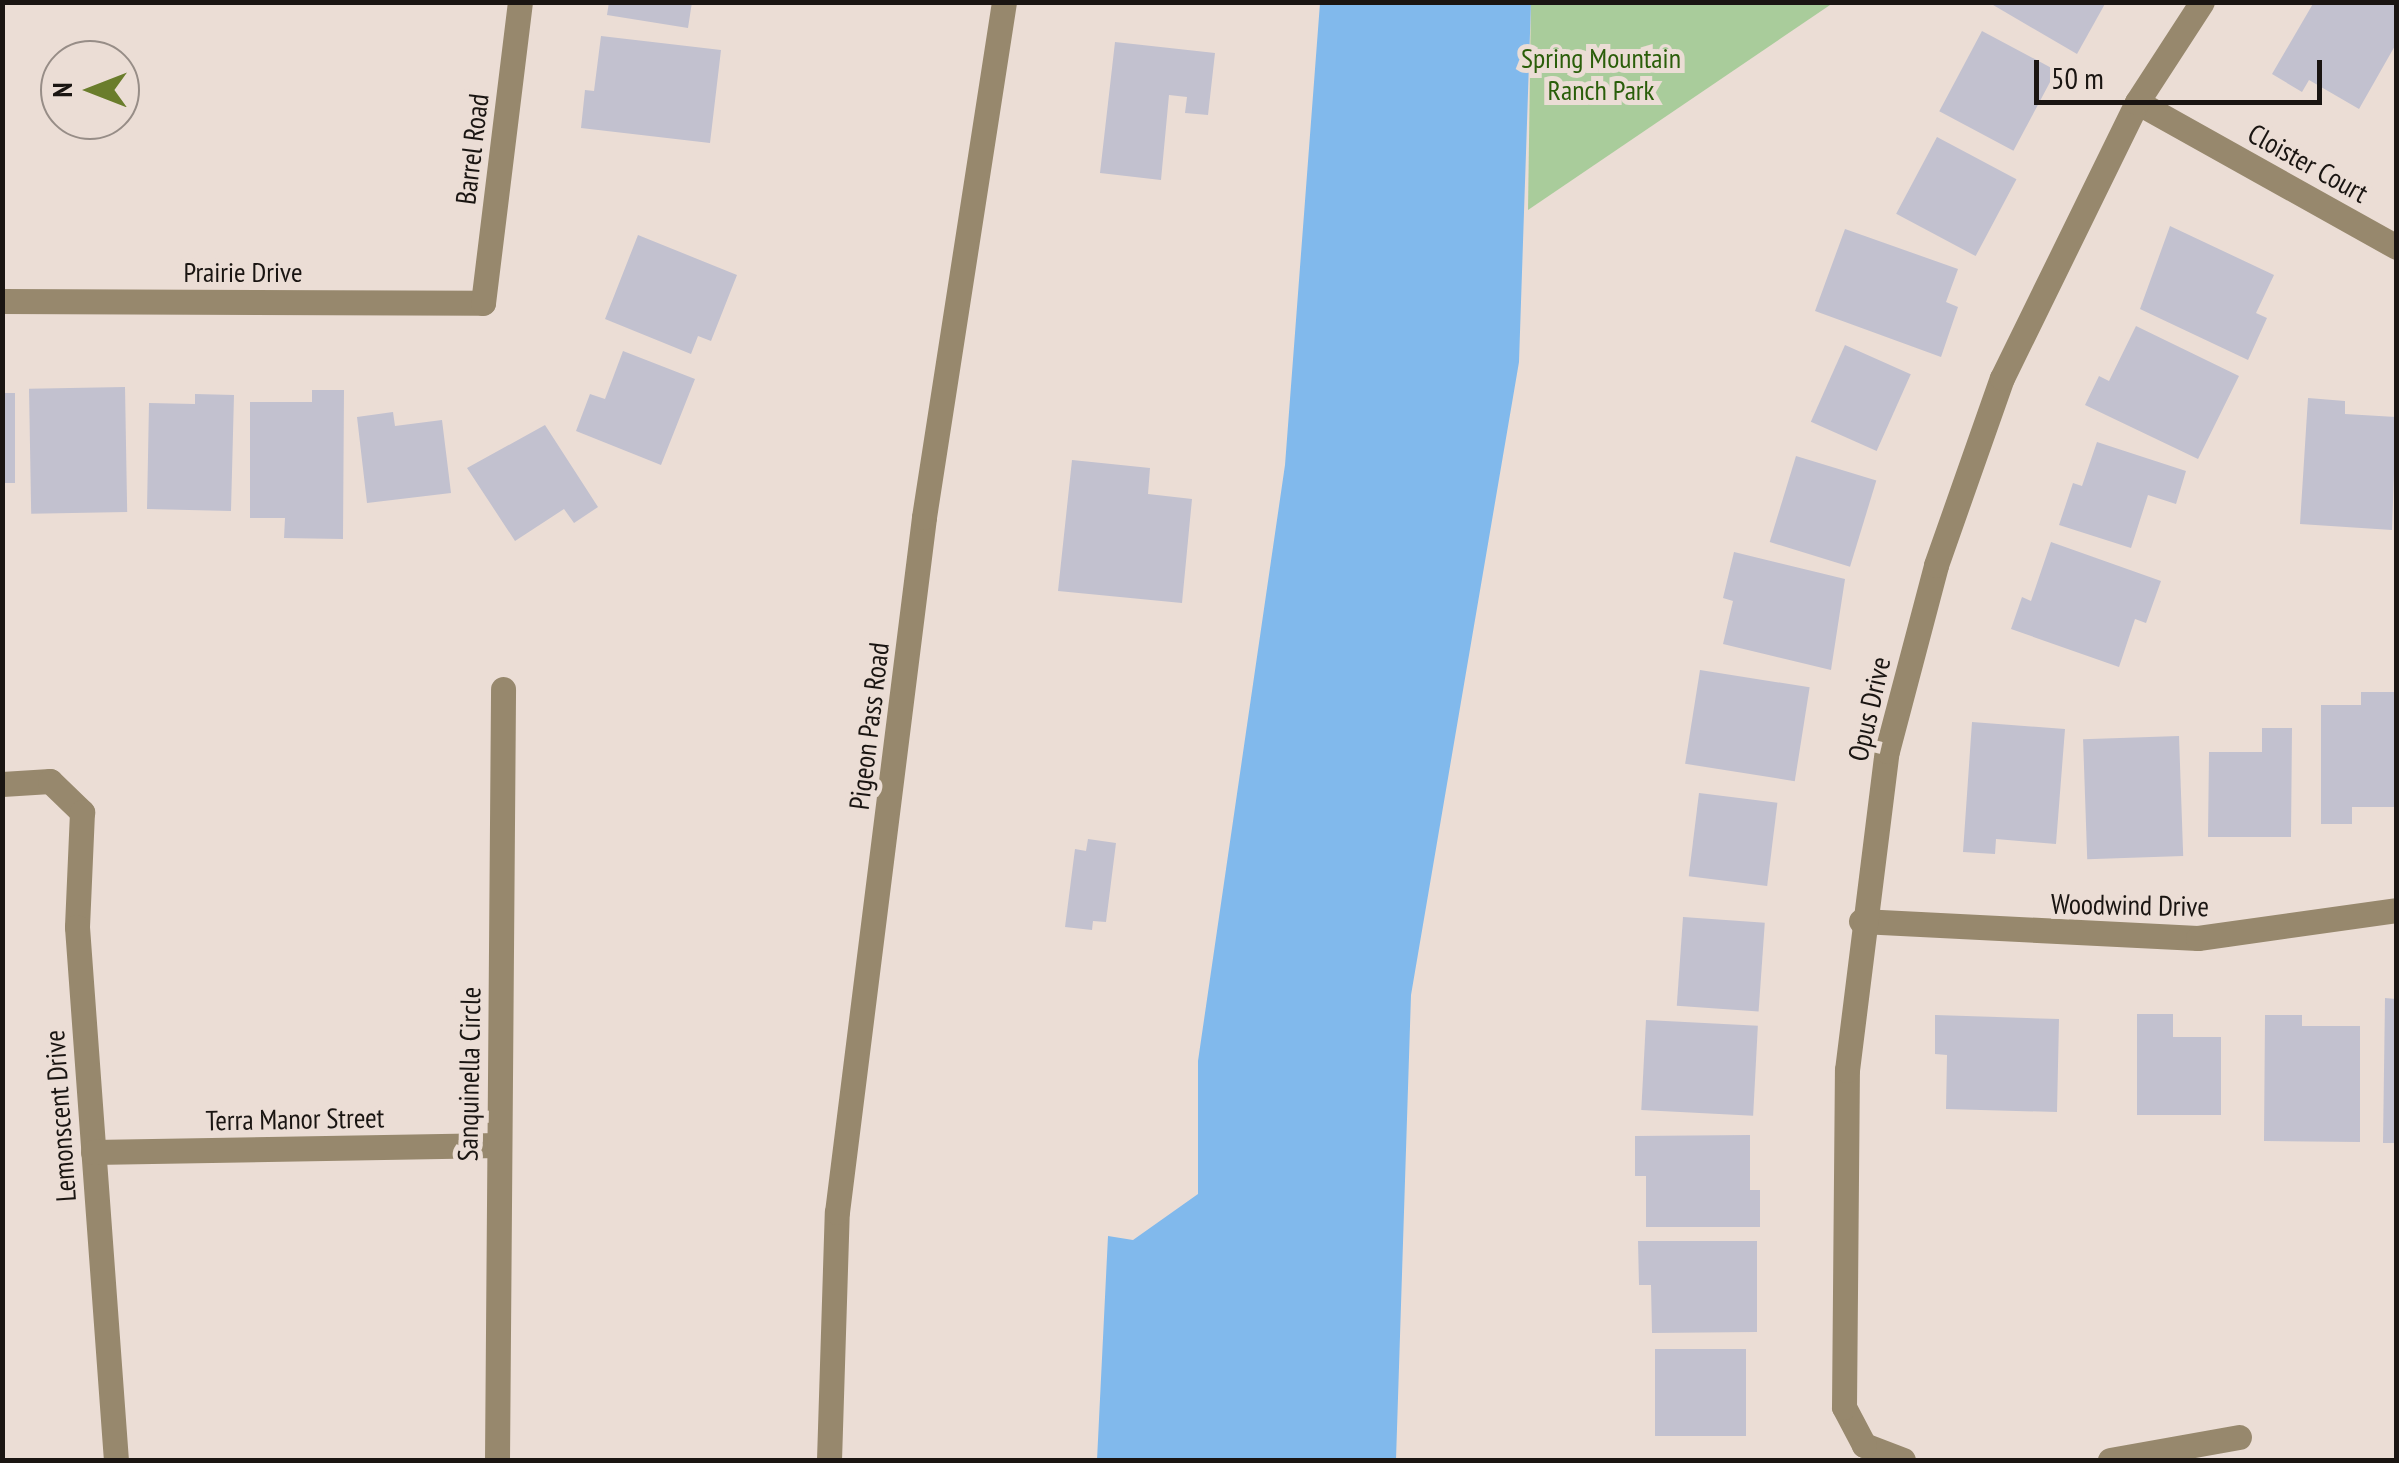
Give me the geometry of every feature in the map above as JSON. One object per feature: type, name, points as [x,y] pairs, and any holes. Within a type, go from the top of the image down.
[{"type":"street","name":"Barrel Road","points":[[483,304],[520,2]]},
{"type":"street","name":"Pigeon Pass Road","points":[[828,1460],[830,1273],[839,1193],[924,517],[1004,2]]},
{"type":"street","name":"Opus Drive","points":[[1903,1460],[1864,1445],[1844,1407],[1847,1070],[1861,921],[1887,750],[1936,564],[2002,378],[2137,102],[2202,2]]},
{"type":"street","name":"Cloister Court","points":[[2137,102],[2396,247]]},
{"type":"street","name":"Prairie Drive","points":[[2,301],[483,304]]},
{"type":"street","name":"Sanquinella Circle","points":[[496,1460],[503,689]]},
{"type":"street","name":"Lemonscent Drive","points":[[2,784],[50,782],[82,812],[77,927],[116,1460]]},
{"type":"street","name":"Woodwind Drive","points":[[1861,921],[2198,938],[2396,910]]},
{"type":"street","name":"Terra Manor Street","points":[[92,1152],[498,1145]]},
{"type":"street","points":[[2110,1460],[2239,1438]]},
{"type":"green space","name":"Spring Mountain Ranch Park","points":[[1531,3],[1833,3],[1528,210]]},
{"type":"water","points":[[1320,3],[1531,3],[1519,362],[1411,995],[1396,1460],[1097,1460],[1108,1236],[1133,1240],[1198,1194],[1198,1061],[1285,465]]},
{"type":"building","points":[[609,2],[692,2],[688,28],[607,15]]},
{"type":"building","points":[[1988,2],[2106,2],[2077,54]]},
{"type":"building","points":[[2314,2],[2396,2],[2396,44],[2359,109],[2309,80],[2302,92],[2272,74]]},
{"type":"building","points":[[1982,31],[2056,70],[2013,151],[1939,111]]},
{"type":"building","points":[[601,36],[721,50],[710,143],[581,128],[585,90],[594,91]]},
{"type":"building","points":[[1115,42],[1215,53],[1208,115],[1185,113],[1187,97],[1169,95],[1161,180],[1100,173]]},
{"type":"building","points":[[1937,137],[2016,179],[1976,256],[1896,214]]},
{"type":"building","points":[[2170,226],[2274,275],[2256,313],[2267,318],[2248,360],[2140,309]]},
{"type":"building","points":[[1845,229],[1958,269],[1946,302],[1958,307],[1941,357],[1815,311]]},
{"type":"building","points":[[638,235],[737,275],[711,341],[698,336],[691,354],[605,319]]},
{"type":"building","points":[[2136,326],[2239,376],[2198,459],[2085,405],[2099,376],[2109,381]]},
{"type":"building","points":[[1845,345],[1911,374],[1877,451],[1811,422]]},
{"type":"building","points":[[623,351],[695,379],[661,465],[576,431],[590,394],[605,399]]},
{"type":"building","points":[[125,387],[127,512],[31,514],[29,389]]},
{"type":"building","points":[[312,390],[344,390],[343,539],[284,538],[285,518],[250,518],[250,402],[312,402]]},
{"type":"building","points":[[2,393],[15,393],[15,483],[2,483]]},
{"type":"building","points":[[195,394],[234,395],[231,511],[147,509],[149,403],[195,404]]},
{"type":"building","points":[[2308,398],[2345,401],[2345,414],[2396,417],[2392,530],[2300,524]]},
{"type":"building","points":[[393,412],[395,426],[442,420],[451,493],[367,503],[357,417]]},
{"type":"building","points":[[545,425],[598,507],[574,523],[564,509],[515,541],[467,468]]},
{"type":"building","points":[[2097,442],[2186,471],[2176,504],[2148,495],[2131,548],[2059,525],[2073,483],[2082,486]]},
{"type":"building","points":[[1796,456],[1876,481],[1850,567],[1770,542]]},
{"type":"building","points":[[1072,460],[1150,468],[1148,494],[1192,499],[1182,603],[1058,591]]},
{"type":"building","points":[[2051,542],[2161,581],[2146,623],[2135,619],[2119,667],[2011,629],[2022,597],[2031,601]]},
{"type":"building","points":[[1734,552],[1845,579],[1831,670],[1723,644],[1733,601],[1723,598]]},
{"type":"building","points":[[1700,670],[1810,687],[1795,781],[1685,764]]},
{"type":"building","points":[[2361,692],[2396,692],[2396,807],[2352,807],[2352,824],[2321,824],[2321,705],[2361,705]]},
{"type":"building","points":[[1972,722],[2065,729],[2056,844],[1996,839],[1995,854],[1963,852]]},
{"type":"building","points":[[2262,728],[2292,728],[2291,837],[2208,837],[2209,752],[2262,752]]},
{"type":"building","points":[[2179,736],[2183,856],[2087,859],[2083,739]]},
{"type":"building","points":[[1699,793],[1777,803],[1767,886],[1689,876]]},
{"type":"building","points":[[1088,839],[1116,843],[1106,922],[1093,921],[1092,930],[1065,927],[1075,849],[1086,851]]},
{"type":"building","points":[[1683,917],[1765,923],[1759,1012],[1677,1006]]},
{"type":"building","points":[[2385,998],[2396,999],[2396,1143],[2383,1143]]},
{"type":"building","points":[[2137,1014],[2173,1014],[2173,1037],[2221,1037],[2221,1115],[2137,1115]]},
{"type":"building","points":[[1935,1015],[2059,1019],[2057,1112],[1946,1109],[1947,1055],[1935,1054]]},
{"type":"building","points":[[2265,1015],[2302,1015],[2302,1026],[2360,1026],[2360,1142],[2264,1141]]},
{"type":"building","points":[[1646,1020],[1758,1026],[1753,1116],[1641,1110]]},
{"type":"building","points":[[1750,1135],[1750,1190],[1760,1190],[1760,1227],[1646,1227],[1646,1176],[1635,1176],[1635,1136]]},
{"type":"building","points":[[1638,1241],[1757,1241],[1757,1332],[1652,1333],[1651,1285],[1639,1285]]},
{"type":"building","points":[[1655,1349],[1746,1349],[1746,1436],[1655,1436]]}]
